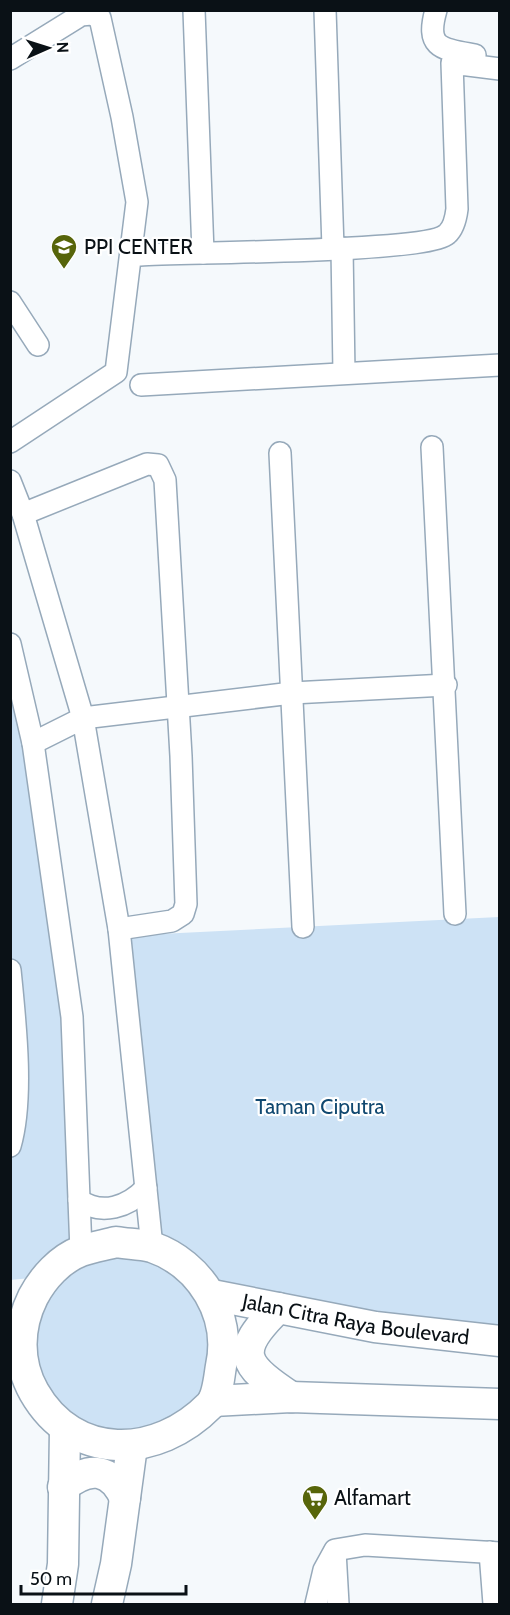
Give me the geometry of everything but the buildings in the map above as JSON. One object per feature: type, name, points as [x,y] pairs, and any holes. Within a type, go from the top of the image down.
[{"type":"main road","points":[[116,1242],[152,1247],[188,1266],[212,1295],[222,1324],[224,1355],[213,1401],[194,1422],[167,1436],[132,1446],[97,1443],[65,1429],[45,1411],[18,1374],[26,1311],[24,1290],[81,1251],[116,1242]]},
{"type":"main road","name":"Jalan Citra Raya Boulevard","points":[[212,1295],[375,1327],[500,1341]]},
{"type":"main road","points":[[278,1308],[250,1339],[249,1355],[256,1372],[291,1397]]},
{"type":"main road","points":[[213,1401],[291,1397],[500,1404]]},
{"type":"main road","points":[[57,1605],[63,1564],[65,1429]]},
{"type":"main road","points":[[107,1605],[132,1446]]},
{"type":"main road","points":[[63,1487],[87,1473],[98,1473],[117,1482],[125,1498]]},
{"type":"street","points":[[194,10],[203,253]]},
{"type":"street","points":[[325,10],[344,373]]},
{"type":"street","points":[[436,10],[431,37],[438,45],[452,51],[500,59]]},
{"type":"street","points":[[10,59],[81,15],[91,14],[100,18],[122,117],[137,202],[116,372],[10,442]]},
{"type":"street","points":[[140,255],[338,248],[432,241],[447,234],[456,219],[457,209],[452,63],[500,69]]},
{"type":"street","points":[[10,302],[38,345]]},
{"type":"street","points":[[141,385],[500,365]]},
{"type":"street","points":[[432,447],[446,685],[455,914]]},
{"type":"street","points":[[280,453],[303,927]]},
{"type":"street","points":[[23,514],[147,464],[158,465],[165,480],[178,706],[186,904],[183,914],[172,921],[119,929]]},
{"type":"street","points":[[10,481],[23,514],[83,718],[119,929],[152,1247]]},
{"type":"street","points":[[10,644],[33,743],[72,1017],[81,1251]]},
{"type":"street","points":[[33,743],[83,718],[292,693],[446,685]]},
{"type":"street","points":[[10,970],[17,1042],[10,1146]]},
{"type":"street","points":[[79,1200],[92,1207],[115,1208],[131,1202],[146,1188]]},
{"type":"street","points":[[335,1550],[365,1545],[495,1553],[494,1605]]},
{"type":"street","points":[[316,1605],[324,1570],[335,1550]]},
{"type":"street","points":[[335,1550],[338,1605]]},
{"type":"green space","name":"Taman Ciputra","points":[[10,663],[72,1017],[79,1251],[152,1247],[119,936],[499,917],[499,1338],[212,1295],[222,1324],[194,1422],[97,1444],[25,1376],[42,1277],[10,1280]]},
{"type":"place","name":"PPI CENTER","points":[[64,270]]},
{"type":"place","name":"Alfamart","points":[[315,1521]]}]
